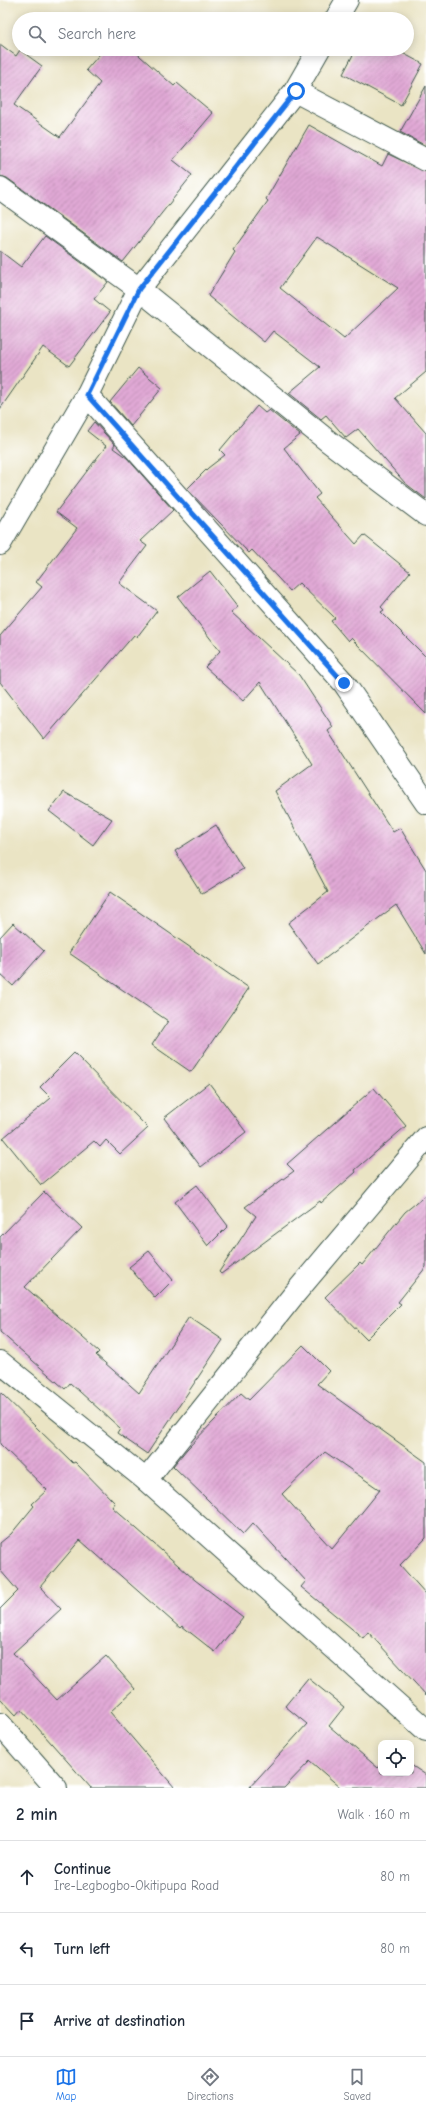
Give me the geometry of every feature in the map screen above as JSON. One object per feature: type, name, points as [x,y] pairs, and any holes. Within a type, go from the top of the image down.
[{"type":"street","points":[[340,12],[347,0]]},
{"type":"street","points":[[0,544],[87,395],[139,289],[296,91],[315,56]]},
{"type":"street","points":[[296,91],[426,160]]},
{"type":"street","points":[[0,188],[139,289],[328,441],[426,515]]},
{"type":"street","points":[[87,395],[344,683],[426,803]]},
{"type":"street","points":[[146,1480],[292,1297],[426,1138]]},
{"type":"street","points":[[0,1362],[146,1480],[426,1730]]},
{"type":"street","points":[[0,1724],[56,1788]]},
{"type":"building","points":[[0,44],[12,53],[12,56],[28,56],[42,66],[14,105],[60,137],[100,83],[86,70],[98,56],[140,56],[174,86],[177,83],[213,113],[173,160],[192,175],[123,262],[7,178],[0,176]]},
{"type":"building","points":[[352,56],[408,56],[423,64],[401,105],[343,74]]},
{"type":"building","points":[[426,86],[426,146],[400,132]]},
{"type":"building","points":[[309,125],[382,166],[388,154],[426,172],[426,372],[395,398],[426,433],[426,499],[405,483],[358,429],[346,438],[326,415],[321,419],[289,393],[320,367],[273,331],[264,342],[208,296],[235,252],[233,250],[268,201],[266,199]],"holes":[[[317,237],[398,288],[344,339],[280,288]]]},
{"type":"building","points":[[45,236],[108,282],[94,299],[110,312],[69,366],[43,347],[0,409],[0,251],[21,267]]},
{"type":"building","points":[[138,368],[162,388],[131,426],[110,402]]},
{"type":"building","points":[[257,406],[265,413],[269,410],[300,435],[284,448],[320,494],[315,498],[356,544],[364,535],[410,572],[381,607],[384,610],[381,612],[426,657],[426,714],[351,638],[348,641],[331,621],[335,618],[299,583],[290,591],[252,550],[249,553],[187,489],[208,468],[225,455],[220,450]]},
{"type":"building","points":[[94,422],[115,445],[113,448],[127,458],[173,510],[140,541],[147,546],[119,583],[157,611],[137,637],[134,635],[44,739],[0,682],[0,636],[42,587],[36,582],[77,528],[56,512],[106,446],[87,431]]},
{"type":"building","points":[[210,571],[238,607],[231,612],[299,675],[333,727],[328,731],[393,832],[400,828],[426,870],[426,954],[396,905],[318,964],[288,923],[328,892],[275,791],[312,764],[260,682],[243,701],[205,667],[220,651],[178,597]]},
{"type":"building","points":[[64,792],[112,819],[93,845],[49,811]]},
{"type":"building","points":[[216,825],[243,869],[202,894],[175,851]]},
{"type":"building","points":[[110,892],[249,988],[191,1072],[152,1045],[168,1021],[69,953]]},
{"type":"building","points":[[13,923],[44,951],[13,986],[0,974],[0,937]]},
{"type":"building","points":[[74,1053],[148,1128],[120,1154],[106,1140],[100,1147],[94,1141],[41,1185],[3,1138],[51,1098],[40,1087]]},
{"type":"building","points":[[209,1083],[246,1132],[201,1167],[164,1118]]},
{"type":"building","points":[[374,1088],[406,1126],[355,1170],[356,1172],[321,1203],[320,1201],[221,1274],[219,1272],[256,1216],[245,1207],[294,1171],[287,1164]]},
{"type":"building","points":[[197,1185],[228,1226],[208,1246],[175,1202]]},
{"type":"building","points":[[44,1192],[82,1228],[25,1287],[99,1352],[96,1355],[139,1393],[189,1317],[223,1340],[147,1454],[117,1433],[120,1428],[70,1383],[65,1389],[0,1332],[0,1237]]},
{"type":"building","points":[[426,1195],[426,1267],[398,1302],[401,1304],[366,1339],[325,1297],[360,1263],[362,1265],[405,1212]]},
{"type":"building","points":[[149,1251],[173,1280],[155,1298],[129,1267]]},
{"type":"building","points":[[303,1345],[329,1371],[317,1384],[426,1462],[426,1538],[400,1565],[426,1594],[426,1695],[368,1632],[363,1638],[301,1587],[306,1581],[253,1523],[243,1534],[173,1466],[187,1449],[241,1393],[249,1400]],"holes":[[[325,1452],[380,1490],[332,1549],[282,1494]]]},
{"type":"building","points":[[0,1392],[73,1463],[75,1462],[115,1503],[112,1507],[195,1580],[243,1617],[215,1652],[182,1626],[180,1628],[80,1540],[40,1587],[61,1609],[13,1653],[57,1700],[106,1656],[135,1689],[110,1712],[175,1788],[91,1788],[21,1709],[16,1715],[0,1698],[0,1609],[18,1591],[0,1570],[0,1543],[11,1534],[34,1506],[32,1504],[47,1490],[0,1444]]},
{"type":"building","points":[[308,1678],[344,1707],[329,1726],[378,1768],[378,1776],[414,1776],[414,1767],[426,1775],[426,1788],[341,1788],[310,1761],[284,1788],[249,1788],[307,1724],[285,1706]]},
{"type":"route","points":[[296,91],[139,289],[87,395],[344,683]]}]
